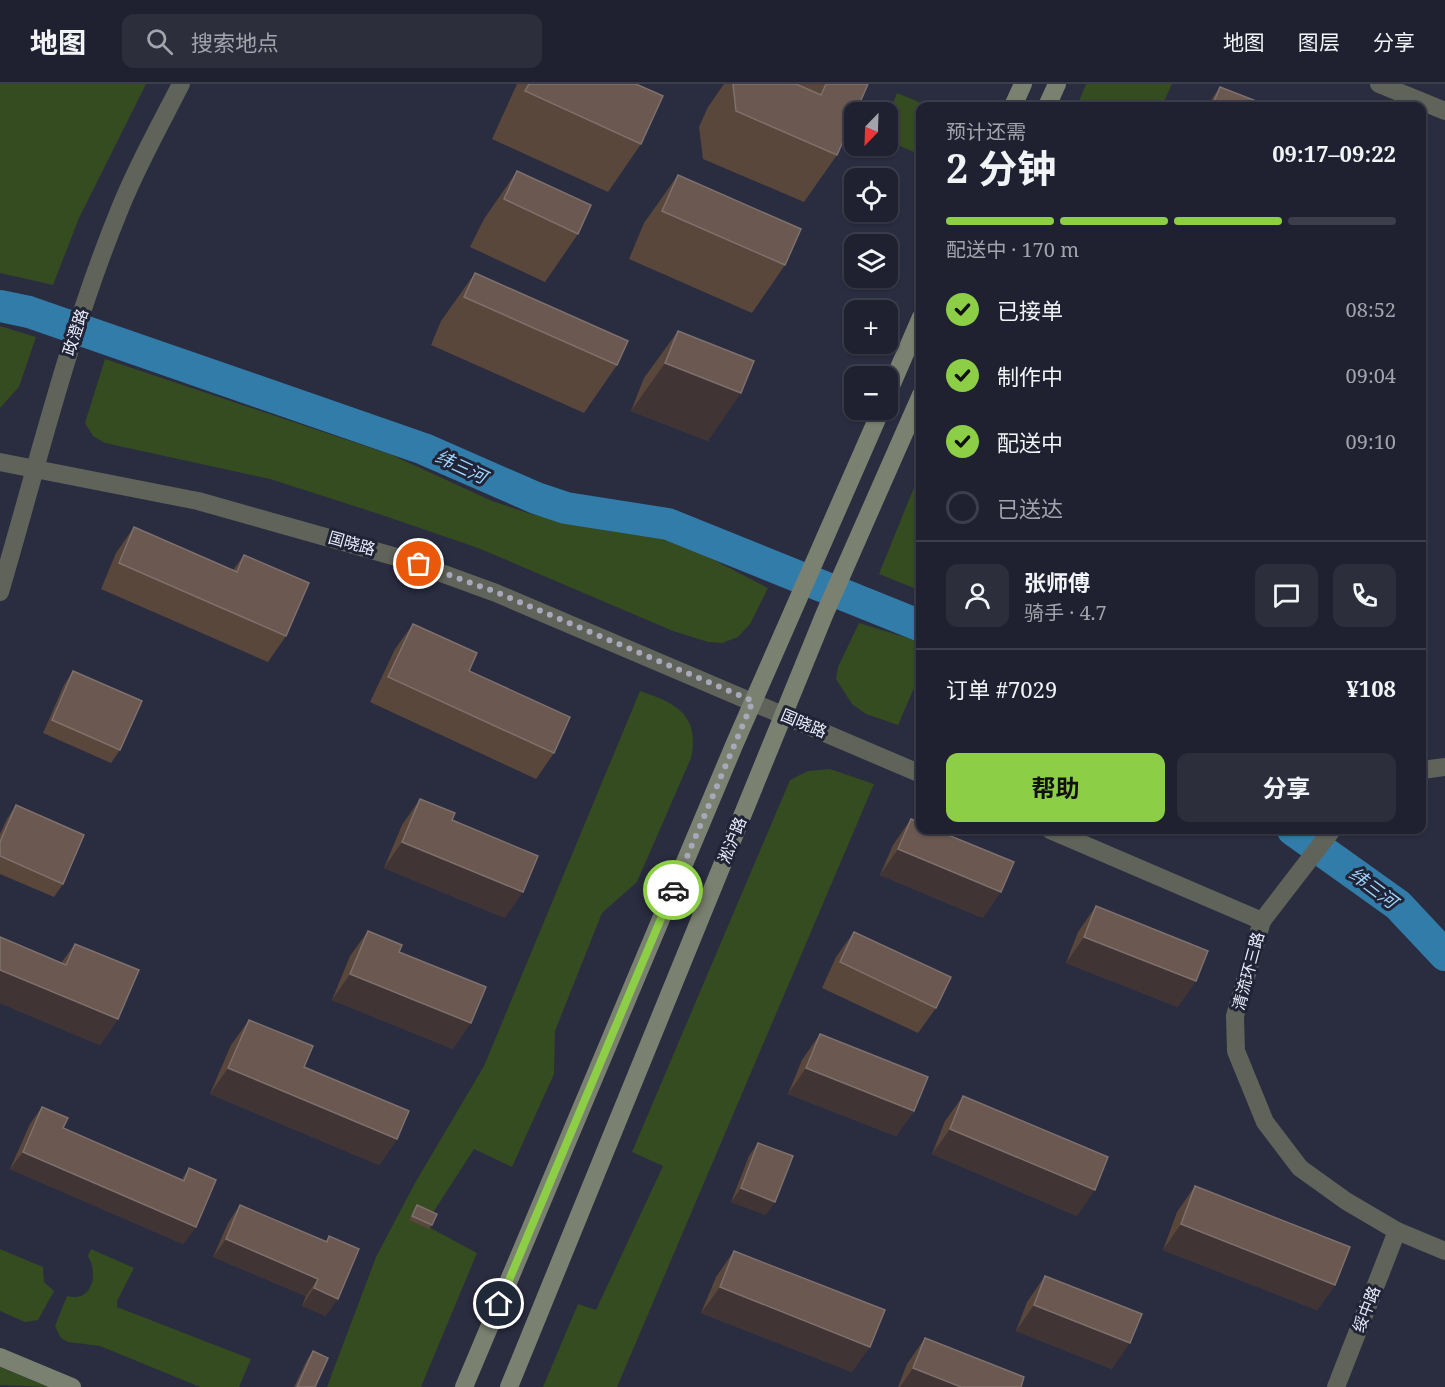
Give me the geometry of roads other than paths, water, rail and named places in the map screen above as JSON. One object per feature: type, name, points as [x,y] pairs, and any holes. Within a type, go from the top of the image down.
[{"type":"main road","points":[[1015,102],[1023,84]]},
{"type":"main road","points":[[1049,102],[1057,84]]},
{"type":"main road","points":[[898,370],[916,329]]},
{"type":"main road","name":"淞沪路","points":[[509,1387],[783,714],[846,563],[916,406]]},
{"type":"main road","name":"淞沪路","points":[[464,1387],[753,701],[877,420]]},
{"type":"main road","points":[[0,1357],[72,1387]]},
{"type":"street","name":"政澄路","points":[[0,592],[68,353],[90,288],[134,175],[181,84]]},
{"type":"street","points":[[1379,84],[1423,102]]},
{"type":"street","points":[[1426,103],[1445,111]]},
{"type":"street","name":"国晓路","points":[[0,462],[198,501],[400,558],[496,592],[916,772]]},
{"type":"street","points":[[1426,770],[1445,766]]},
{"type":"street","points":[[1059,834],[1262,921]]},
{"type":"street","name":"清流环三路","points":[[1329,834],[1262,921],[1235,1016],[1236,1051],[1243,1073],[1265,1122],[1300,1168],[1346,1201],[1397,1231],[1445,1251]]},
{"type":"street","name":"绥中路","points":[[1336,1387],[1397,1231]]},
{"type":"waterway","name":"纬三河","points":[[0,306],[29,312],[424,449],[536,498],[566,508],[668,524],[916,624]]},
{"type":"waterway","name":"纬三河","points":[[1299,834],[1398,905],[1445,955]]}]
